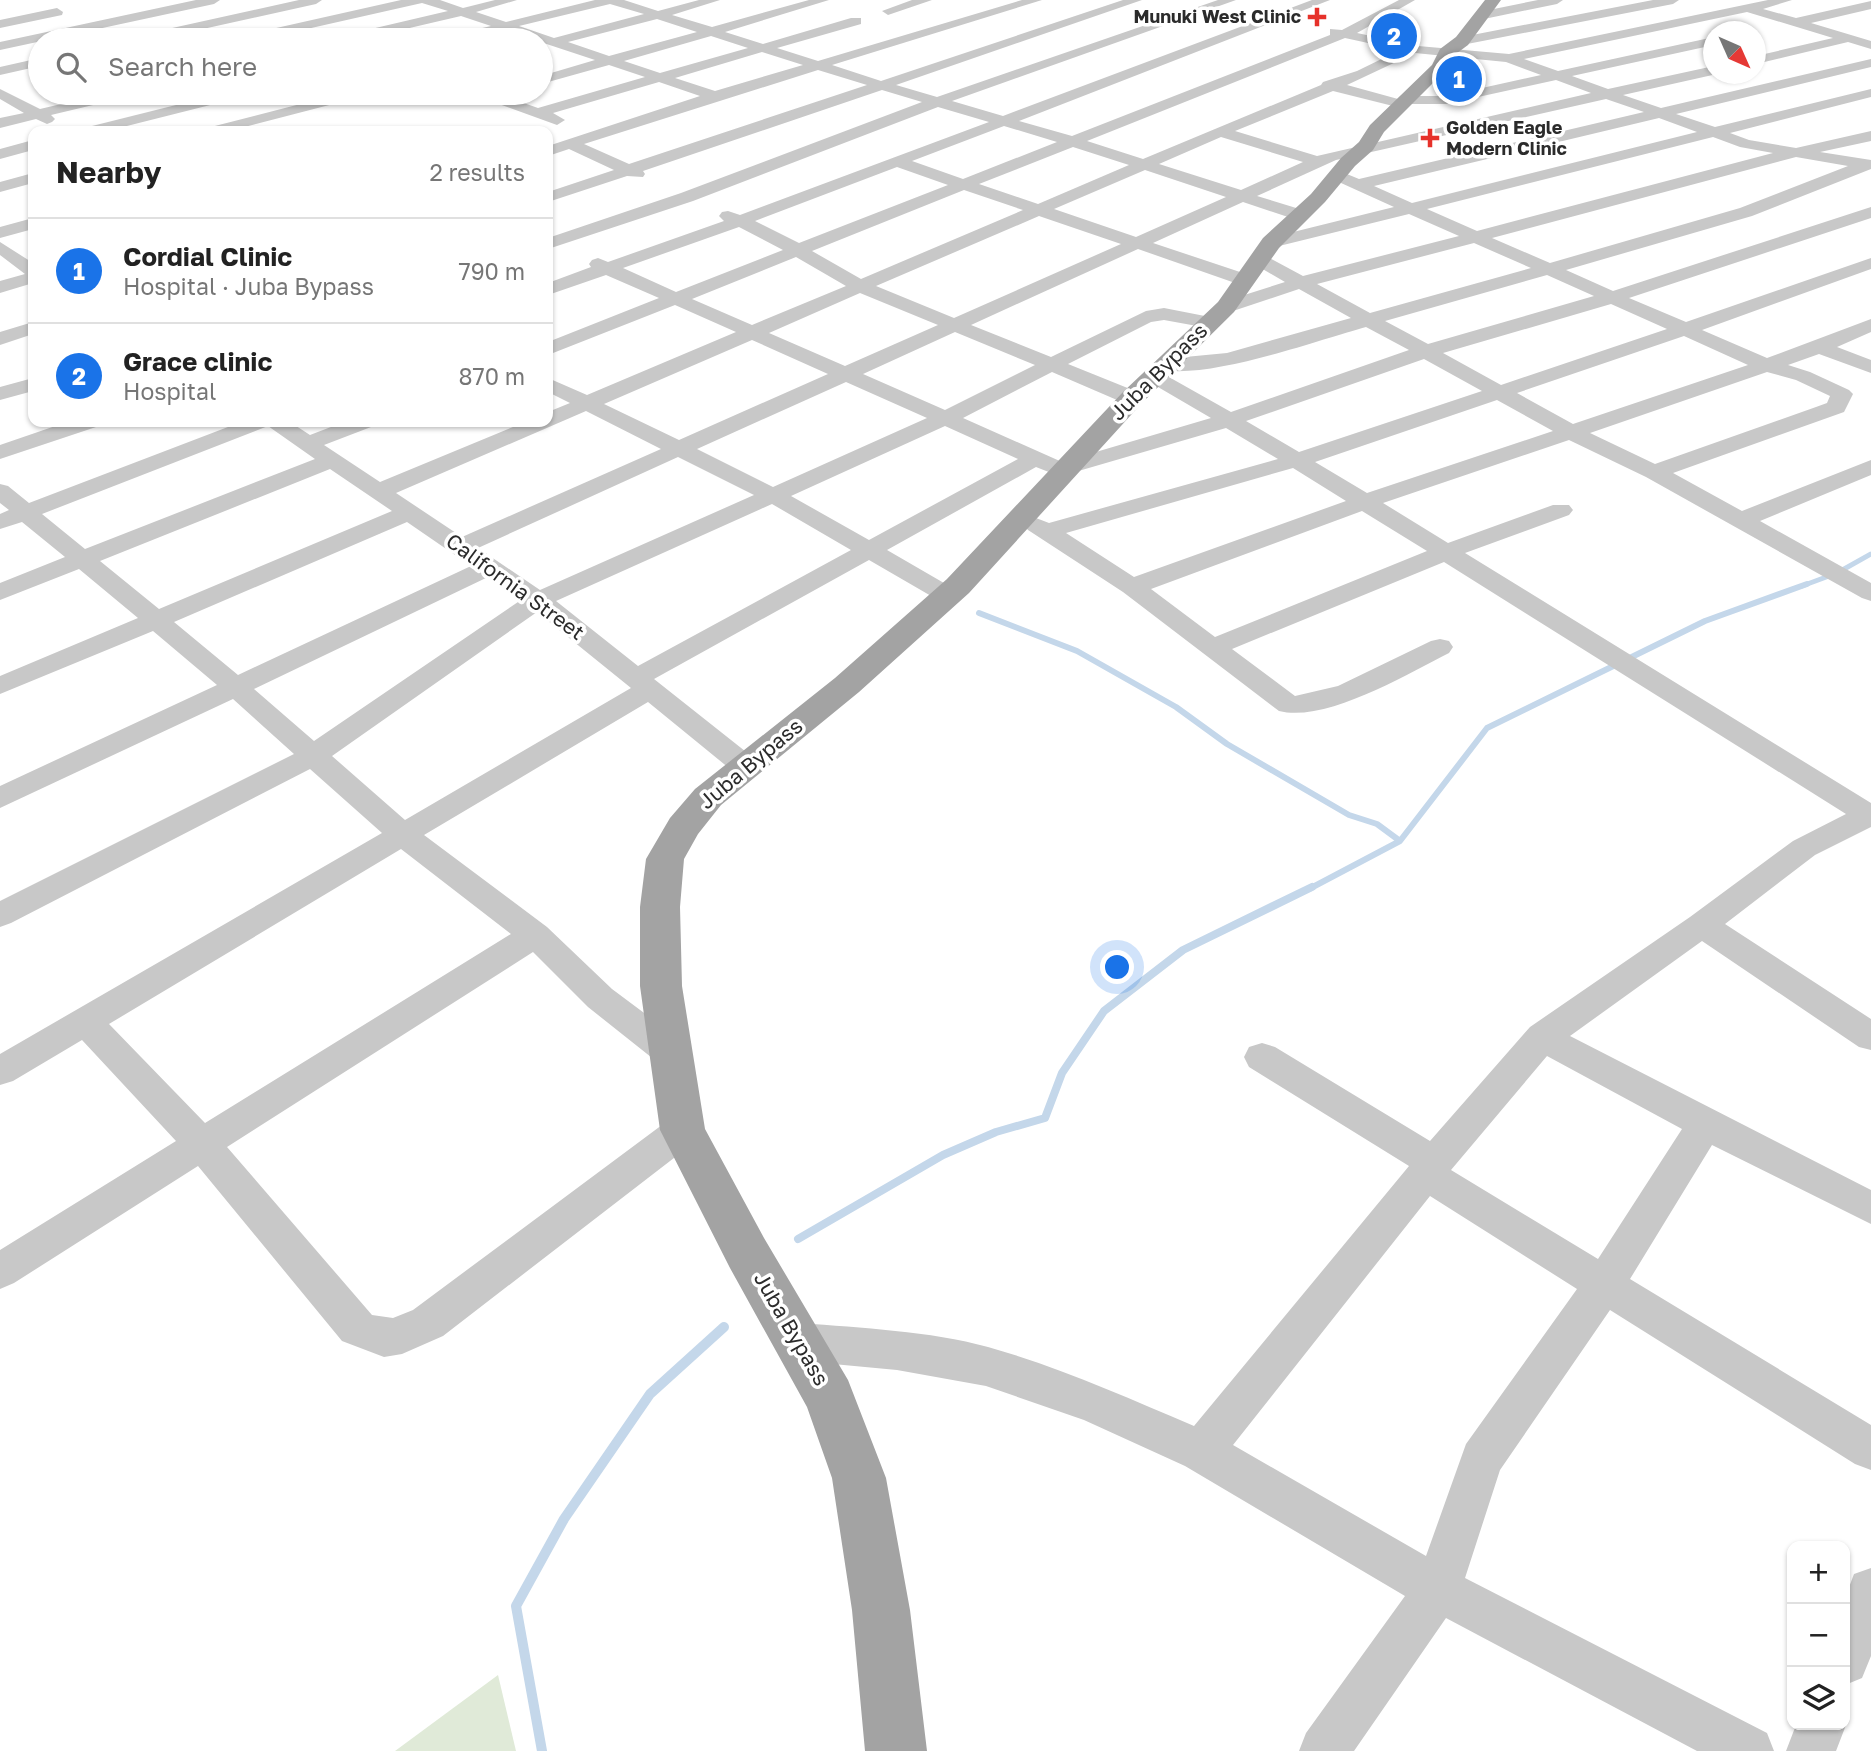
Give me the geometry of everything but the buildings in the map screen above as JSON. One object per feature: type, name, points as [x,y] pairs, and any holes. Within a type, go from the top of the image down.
[{"type":"main road","name":"Juba Bypass","points":[[896,1751],[881,1609],[859,1478],[830,1397],[801,1342],[747,1253],[683,1130],[674,1055],[661,986],[660,907],[665,859],[683,827],[708,797],[848,685],[947,595],[1035,524],[1056,465],[1150,380],[1242,282],[1300,215],[1366,146],[1377,129],[1439,67],[1460,32]]},
{"type":"street","points":[[84,28],[214,0]]},
{"type":"street","points":[[240,0],[313,28]]},
{"type":"street","points":[[191,28],[316,0]]},
{"type":"street","points":[[293,28],[418,0]]},
{"type":"street","points":[[427,0],[510,28]]},
{"type":"street","points":[[392,28],[511,0]]},
{"type":"street","points":[[497,28],[611,0],[880,85],[1148,165],[1300,215]]},
{"type":"street","points":[[553,42],[714,0]]},
{"type":"street","points":[[888,11],[926,0]]},
{"type":"street","points":[[984,0],[1041,10],[1074,22],[1211,57]]},
{"type":"street","points":[[553,195],[1136,0]]},
{"type":"street","points":[[1197,0],[1224,2],[1247,12],[1299,24]]},
{"type":"street","points":[[553,287],[740,221],[1324,0]]},
{"type":"street","points":[[553,347],[799,252],[963,184],[1344,34],[1409,0]]},
{"type":"street","points":[[1321,29],[1344,34],[1460,32],[1589,17],[1673,0]]},
{"type":"street","points":[[1719,0],[1871,45]]},
{"type":"street","points":[[1508,58],[1786,0]]},
{"type":"street","points":[[537,113],[858,19],[812,1],[553,77]]},
{"type":"street","points":[[553,418],[1148,165],[1219,124],[1241,123],[1460,32],[1550,1],[1589,17],[1703,54]]},
{"type":"street","points":[[553,241],[687,197],[939,101],[1224,2]]},
{"type":"street","points":[[1769,29],[1871,5]]},
{"type":"street","points":[[553,149],[715,96],[1015,7]]},
{"type":"street","points":[[0,24],[68,10]]},
{"type":"street","points":[[45,15],[77,28]]},
{"type":"street","points":[[1460,32],[1508,58],[1746,144],[1869,165]]},
{"type":"street","points":[[1766,57],[1871,33]]},
{"type":"street","points":[[0,47],[28,41]]},
{"type":"street","points":[[1307,80],[1403,102],[1446,100],[1703,43]]},
{"type":"street","points":[[553,46],[608,61],[841,139]]},
{"type":"street","points":[[980,53],[1107,83],[1125,90]]},
{"type":"street","points":[[1231,62],[1283,74]]},
{"type":"street","points":[[460,547],[1243,196],[1338,174],[1656,113],[1871,63]]},
{"type":"street","points":[[0,71],[28,65]]},
{"type":"street","points":[[1366,146],[1423,137],[1703,72]]},
{"type":"street","points":[[1766,75],[1871,110]]},
{"type":"street","points":[[2,95],[26,90]]},
{"type":"street","points":[[0,915],[312,756],[538,600],[944,419],[1146,317],[1164,314],[1415,207],[1716,134],[1871,93]]},
{"type":"street","points":[[2,95],[62,125]]},
{"type":"street","points":[[1143,95],[1193,110]]},
{"type":"street","points":[[1446,100],[1496,118]]},
{"type":"street","points":[[0,123],[75,105]]},
{"type":"street","points":[[107,126],[184,105]]},
{"type":"street","points":[[243,105],[291,126]]},
{"type":"street","points":[[231,126],[312,105]]},
{"type":"street","points":[[517,105],[599,134]]},
{"type":"street","points":[[1219,124],[1415,207],[1476,238],[1763,364],[1803,376],[1842,394],[1836,407],[1654,472]]},
{"type":"street","points":[[898,162],[1137,243],[1242,282],[1300,283],[1793,153],[1871,136]]},
{"type":"street","points":[[570,144],[740,221],[860,286],[1051,365],[1150,380],[1229,420],[1298,460],[1443,553],[1870,815]]},
{"type":"street","points":[[0,154],[28,146]]},
{"type":"street","points":[[1150,380],[1746,212],[1869,165]]},
{"type":"street","points":[[0,187],[28,179]]},
{"type":"street","points":[[0,1070],[402,834],[643,684],[870,550],[1056,465],[1229,420],[1427,351],[1612,297],[1871,212]]},
{"type":"street","points":[[0,233],[28,225]]},
{"type":"street","points":[[553,245],[754,332],[944,419],[1056,465]]},
{"type":"street","points":[[0,247],[28,266]]},
{"type":"street","points":[[1035,524],[1298,460],[1686,329],[1871,263]]},
{"type":"street","points":[[0,287],[28,268]]},
{"type":"street","points":[[1242,282],[1300,283],[1501,391],[1573,433],[1654,472],[1871,593]]},
{"type":"street","points":[[1132,587],[1364,502],[1573,433],[1763,364],[1820,347],[1871,325]]},
{"type":"street","points":[[0,339],[28,330]]},
{"type":"street","points":[[1820,347],[1871,367]]},
{"type":"street","points":[[0,394],[28,386]]},
{"type":"street","points":[[553,387],[774,496],[947,595]]},
{"type":"street","points":[[0,452],[73,427]]},
{"type":"street","points":[[13,517],[247,427]]},
{"type":"street","name":"California Street","points":[[284,427],[538,600],[744,766]]},
{"type":"street","points":[[309,443],[350,427]]},
{"type":"street","points":[[380,491],[531,427]]},
{"type":"street","points":[[0,592],[334,459]]},
{"type":"street","points":[[1739,521],[1871,467]]},
{"type":"street","points":[[0,491],[13,517],[82,559],[235,686],[402,834],[535,934],[600,998],[674,1055]]},
{"type":"street","points":[[1214,647],[1443,553],[1561,510]]},
{"type":"street","points":[[0,686],[411,512]]},
{"type":"street","points":[[1035,524],[1132,587],[1289,705],[1310,704],[1347,691],[1440,648]]},
{"type":"street","points":[[0,798],[489,567]]},
{"type":"street","points":[[1201,1451],[1430,1168],[1542,1037],[1702,925],[1804,848],[1870,815]]},
{"type":"street","points":[[1702,925],[1871,1037]]},
{"type":"street","points":[[0,1271],[535,934]]},
{"type":"street","points":[[85,1021],[203,1145],[357,1328],[366,1335],[390,1339],[411,1334],[428,1324],[683,1130]]},
{"type":"street","points":[[1542,1037],[1871,1208]]},
{"type":"street","points":[[1262,1057],[1603,1286],[1871,1449]]},
{"type":"street","points":[[1324,1751],[1437,1589],[1482,1459],[1603,1286],[1705,1124]]},
{"type":"street","points":[[801,1342],[897,1351],[986,1366],[1093,1403],[1201,1451],[1437,1589],[1749,1751]]},
{"type":"street","points":[[1850,1648],[1871,1591]]},
{"type":"street","points":[[1811,1751],[1819,1730]]},
{"type":"green space","points":[[498,1675],[516,1751],[395,1751]]},
{"type":"waterway","points":[[1802,586],[1837,573],[1871,554]]},
{"type":"waterway","points":[[1400,841],[1487,728],[1705,621],[1807,584]]},
{"type":"waterway","points":[[979,613],[1077,651],[1176,707],[1227,744],[1349,815],[1377,824],[1400,841]]},
{"type":"waterway","points":[[1309,889],[1400,841]]},
{"type":"waterway","points":[[798,1239],[943,1155],[996,1132],[1045,1118],[1062,1073],[1104,1011],[1183,950],[1312,887]]},
{"type":"waterway","points":[[542,1751],[516,1606],[564,1519],[650,1394],[724,1327]]},
{"type":"place","name":"Munuki West Clinic","points":[[1317,17]]},
{"type":"place","name":"Grace clinic","points":[[1394,36]]},
{"type":"place","name":"Cordial Clinic","points":[[1459,79]]},
{"type":"place","name":"Golden Eagle Modern Clinic","points":[[1430,138]]}]
